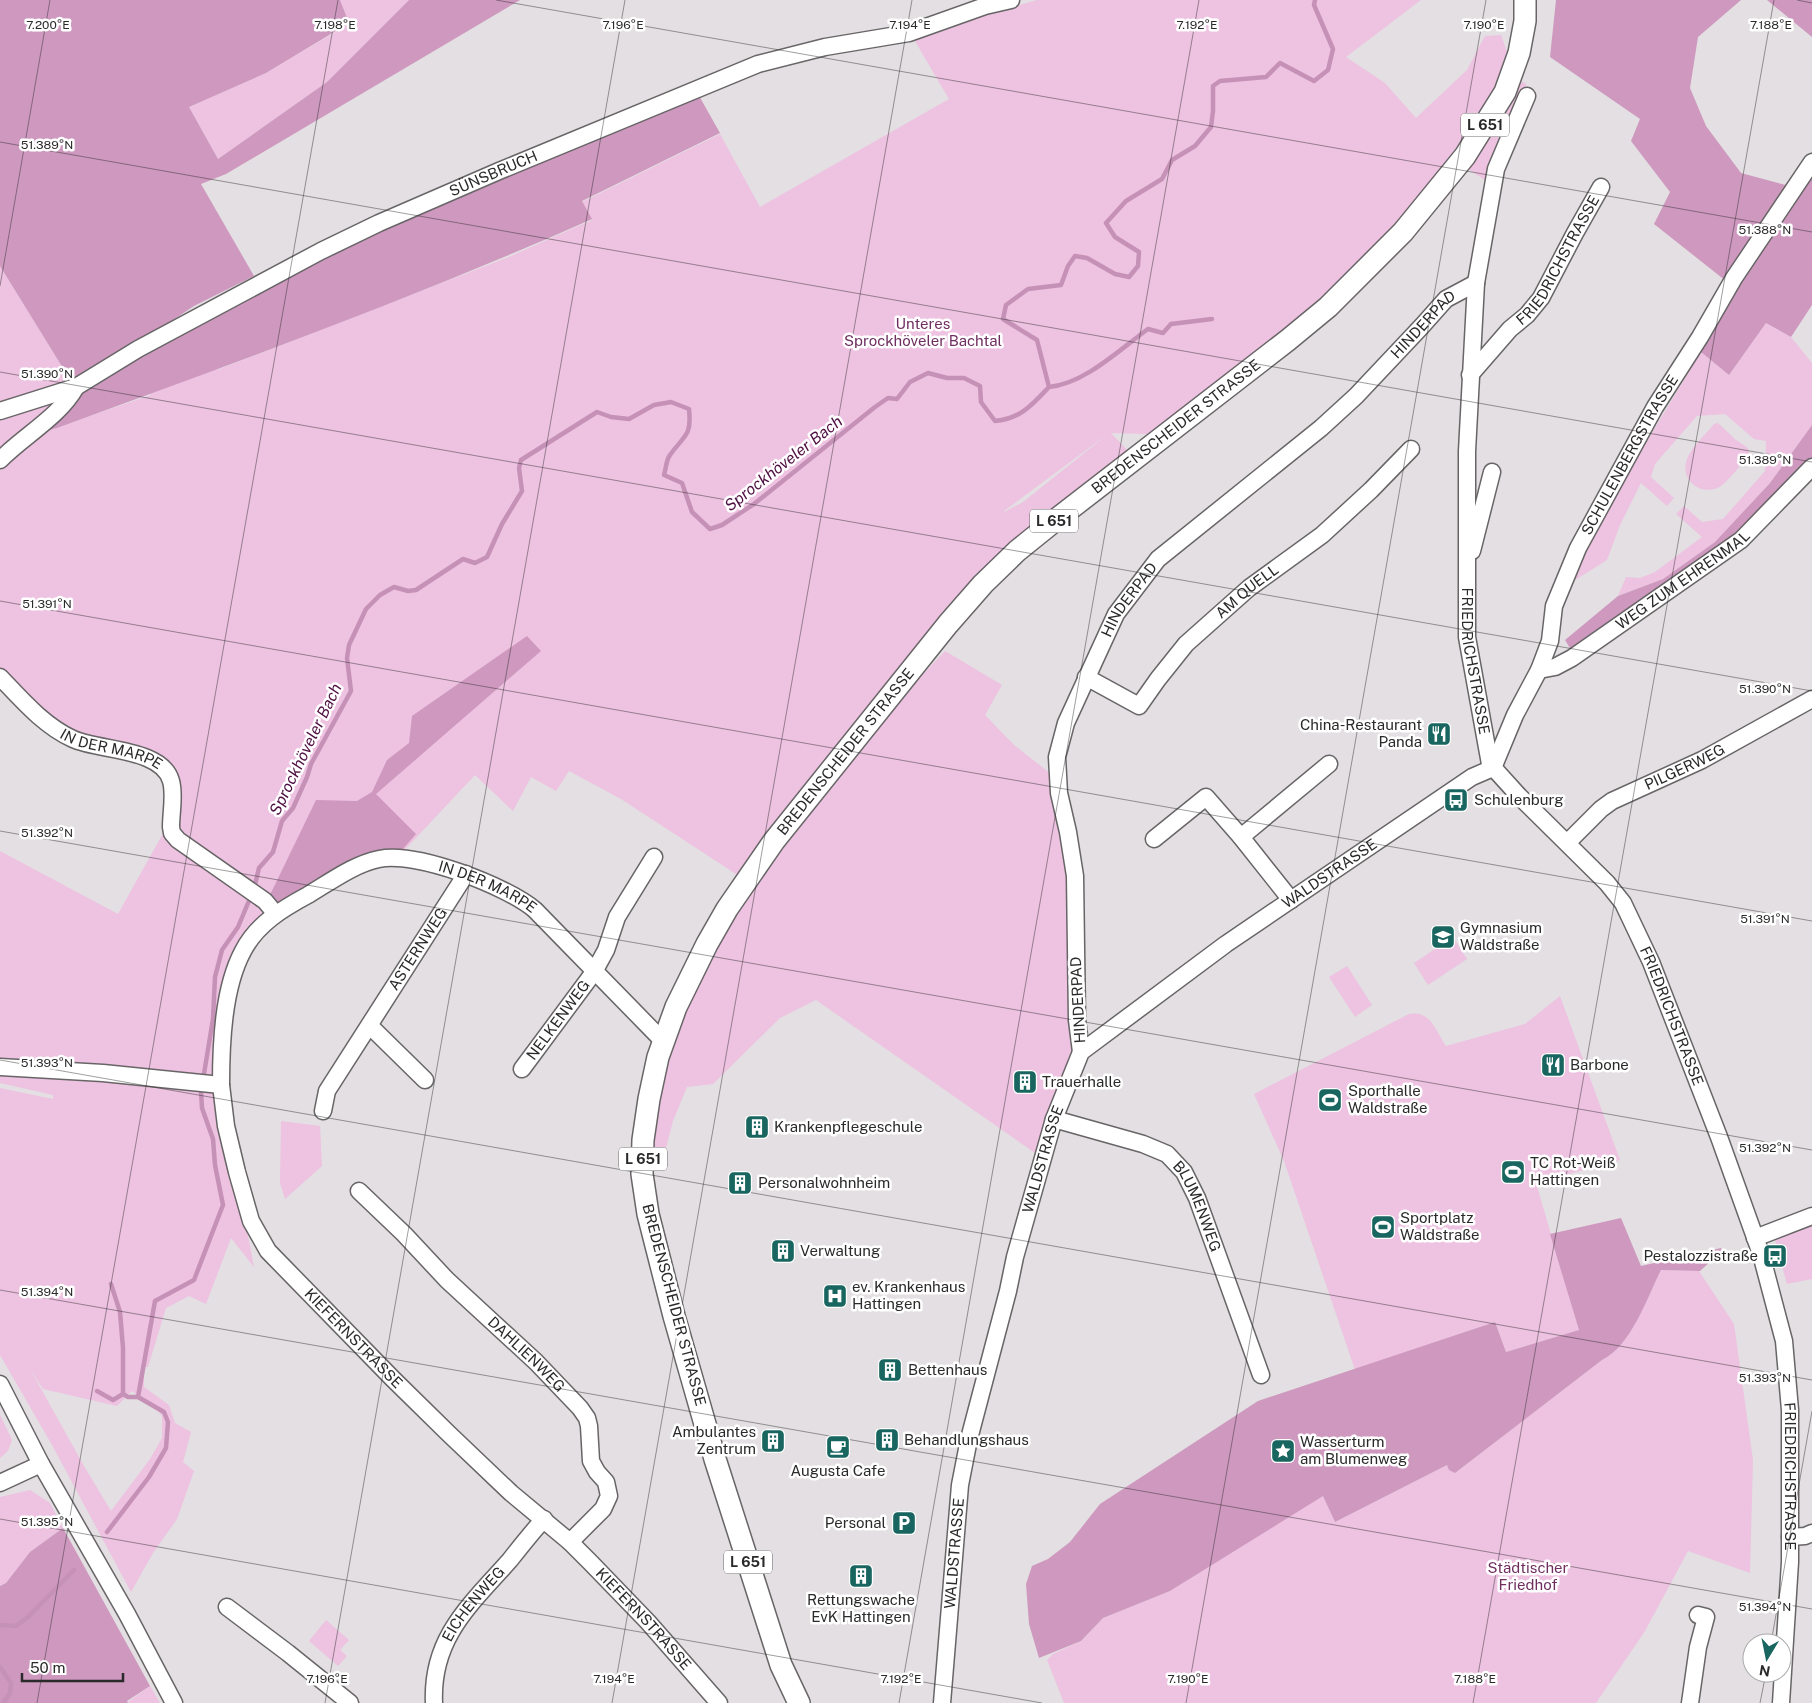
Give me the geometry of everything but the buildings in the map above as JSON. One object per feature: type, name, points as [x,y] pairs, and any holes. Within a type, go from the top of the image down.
[{"type":"main road","name":"BREDENSCHEIDER STRASSE","points":[[799,1703],[781,1665],[715,1459],[674,1316],[648,1214],[642,1174],[643,1140],[649,1099],[663,1041],[676,1007],[707,944],[727,909],[774,841],[983,584],[1017,551],[1053,522],[1321,313],[1367,270],[1403,232],[1465,156],[1505,92],[1519,53],[1525,21],[1525,0]]},
{"type":"street","name":"SÜNSBRUCH","points":[[0,411],[76,387],[138,349],[321,251],[379,223],[499,171],[758,64],[825,47],[909,32],[985,6],[1011,0]]},
{"type":"street","name":"FRIEDRICHSTRASSE","points":[[1527,96],[1496,169],[1476,283],[1467,451],[1467,637],[1488,759],[1493,768],[1607,883],[1623,903],[1651,962],[1716,1128],[1755,1238],[1774,1301],[1784,1341],[1790,1410],[1790,1537],[1781,1703]]},
{"type":"street","name":"SCHULENBERGSTRASSE","points":[[1493,768],[1515,715],[1539,670],[1550,641],[1554,606],[1560,588],[1606,494],[1655,407],[1700,337],[1734,278],[1812,162]]},
{"type":"street","name":"FRIEDRICHSTRASSE","points":[[1470,375],[1510,329],[1527,315],[1541,298],[1601,187]]},
{"type":"street","name":"HINDERPAD","points":[[1080,1052],[1076,1020],[1075,876],[1059,793],[1057,768],[1059,746],[1064,728],[1116,614],[1158,558],[1321,428],[1382,368],[1446,298],[1476,283]]},
{"type":"street","points":[[0,460],[63,406],[76,387]]},
{"type":"street","name":"AM QUELL","points":[[1086,677],[1139,706],[1186,644],[1250,588],[1322,534],[1371,490],[1411,449]]},
{"type":"street","name":"WEG ZUM EHRENMAL","points":[[1539,670],[1554,667],[1572,658],[1741,540],[1812,467]]},
{"type":"street","points":[[1466,572],[1492,472]]},
{"type":"street","name":"IN DER MARPE","points":[[0,677],[32,710],[72,739],[94,746],[137,754],[146,757],[165,770],[172,786],[172,833],[187,848],[249,889],[270,907]]},
{"type":"street","name":"PILGERWEG","points":[[1567,843],[1612,800],[1702,760],[1812,699]]},
{"type":"street","points":[[1241,837],[1330,764]]},
{"type":"street","name":"WALDSTRASSE","points":[[942,1703],[960,1485],[969,1439],[1008,1291],[1015,1257],[1054,1119],[1080,1052],[1226,944],[1472,777],[1493,768]]},
{"type":"street","points":[[1154,839],[1206,797],[1241,837],[1291,900]]},
{"type":"street","points":[[594,972],[608,945],[617,917],[654,856]]},
{"type":"street","name":"IN DER MARPE","points":[[215,1085],[225,1015],[237,963],[270,907],[378,859],[410,860],[466,874],[511,893],[528,904],[663,1041]]},
{"type":"street","name":"ASTERNWEG","points":[[324,1110],[327,1091],[466,874]]},
{"type":"street","name":"NELKENWEG","points":[[522,1069],[594,972]]},
{"type":"street","points":[[370,1026],[425,1080]]},
{"type":"street","points":[[0,1067],[103,1073],[215,1085]]},
{"type":"street","name":"KIEFERNSTRASSE","points":[[215,1085],[251,1221],[268,1251],[436,1421],[512,1493],[570,1542],[648,1622],[719,1703]]},
{"type":"street","name":"BLUMENWEG","points":[[1054,1119],[1143,1144],[1167,1154],[1184,1172],[1197,1198],[1261,1375]]},
{"type":"street","name":"DAHLIENWEG","points":[[359,1191],[404,1234],[447,1280],[536,1362],[580,1408],[589,1426],[591,1461],[597,1472],[606,1482],[609,1496],[603,1509],[570,1542]]},
{"type":"street","points":[[1755,1238],[1812,1216]]},
{"type":"street","points":[[0,1384],[41,1464],[127,1614],[174,1703]]},
{"type":"street","points":[[0,1483],[41,1464]]},
{"type":"street","name":"EICHENWEG","points":[[434,1703],[433,1685],[437,1661],[449,1633],[466,1608],[544,1519]]},
{"type":"street","points":[[1790,1537],[1806,1536],[1812,1533]]},
{"type":"street","points":[[227,1608],[288,1653],[350,1703]]},
{"type":"street","points":[[1690,1703],[1698,1648],[1706,1617],[1698,1615]]},
{"type":"green space","points":[[340,0],[409,0],[327,82],[218,159],[189,107],[266,73],[349,24]]},
{"type":"green space","name":"Unteres Sprockhöveler Bachtal","points":[[1037,0],[1421,0],[1346,57],[1385,83],[1416,118],[1467,70],[1485,36],[1501,35],[1510,60],[1498,89],[1437,186],[1283,336],[1152,433],[1111,433],[1128,451],[1049,514],[739,876],[621,799],[569,771],[556,791],[531,777],[513,811],[475,775],[398,857],[269,912],[224,1011],[235,1168],[254,1267],[231,1238],[206,1304],[189,1296],[166,1308],[148,1367],[144,1367],[144,1387],[169,1405],[175,1423],[191,1432],[183,1462],[194,1471],[177,1519],[153,1553],[131,1592],[52,1445],[0,1355],[0,1088],[53,1099],[53,1095],[0,1083],[0,851],[118,914],[177,812],[169,775],[82,741],[0,675],[0,468],[11,456],[38,434],[151,395],[139,364],[216,368],[217,370],[511,256],[592,220],[582,202],[720,134],[760,207],[949,99],[912,36]],"holes":[[[1108,434],[1023,502],[1004,512],[1004,511]],[[30,1369],[43,1389],[117,1406],[132,1391],[156,1409],[162,1416],[162,1438],[150,1459],[111,1511]]]},
{"type":"green space","points":[[1521,81],[1526,84],[1526,89],[1491,184],[1465,167],[1495,125]]},
{"type":"green space","points":[[0,266],[74,386],[0,408]]},
{"type":"green space","points":[[1766,323],[1791,337],[1812,363],[1812,425],[1770,483],[1715,542],[1663,579],[1618,596],[1626,577],[1640,578],[1655,572],[1702,537],[1676,514],[1684,506],[1702,522],[1723,519],[1765,471],[1766,441],[1754,439],[1725,414],[1697,416],[1655,464],[1651,477],[1674,498],[1667,506],[1641,483],[1620,525],[1607,560],[1572,582],[1585,549],[1635,461],[1701,352],[1729,375]]},
{"type":"green space","points":[[67,395],[0,455],[0,416]]},
{"type":"green space","points":[[1718,423],[1736,440],[1748,448],[1749,453],[1736,471],[1721,486],[1707,490],[1694,485],[1689,480],[1685,467],[1687,459],[1695,446],[1714,424]]},
{"type":"green space","points":[[945,651],[1002,685],[985,715],[1014,745],[1051,774],[1071,874],[1075,1042],[1035,1153],[816,1000],[780,1018],[713,1084],[687,1087],[673,1121],[664,1156],[650,1166],[664,1059],[683,1008],[720,936],[786,840],[889,710]]},
{"type":"green space","points":[[1453,937],[1467,959],[1428,985],[1414,963]]},
{"type":"green space","points":[[1347,966],[1372,1005],[1355,1017],[1329,977]]},
{"type":"green space","points":[[1560,996],[1620,1160],[1536,1183],[1579,1330],[1506,1352],[1495,1322],[1355,1370],[1284,1161],[1254,1094],[1409,1014],[1423,1015],[1432,1022],[1446,1046],[1525,1024]]},
{"type":"green space","points":[[281,1121],[320,1126],[322,1166],[285,1199],[280,1183]]},
{"type":"green space","points":[[1812,1223],[1812,1279],[1787,1284],[1775,1240]]},
{"type":"green space","name":"Städtischer Friedhof","points":[[1661,1270],[1699,1271],[1734,1324],[1753,1460],[1750,1573],[1688,1551],[1645,1631],[1596,1703],[1064,1703],[1047,1660],[1053,1654],[1081,1641],[1103,1618],[1170,1591],[1323,1495],[1335,1522],[1447,1465],[1455,1473],[1612,1354],[1637,1320]]},
{"type":"green space","points":[[0,1415],[12,1440],[8,1451],[0,1458]]},
{"type":"green space","points":[[30,1490],[50,1503],[63,1528],[30,1552],[6,1583],[0,1586],[0,1497]]},
{"type":"green space","points":[[326,1620],[349,1640],[340,1650],[347,1656],[338,1666],[309,1641]]},
{"type":"green space","points":[[150,1686],[160,1703],[128,1703],[128,1702]]},
{"type":"shaded area","points":[[0,0],[340,0],[349,23],[266,73],[189,107],[218,159],[327,82],[409,0],[520,0],[226,174],[201,184],[254,276],[194,306],[74,386],[0,266]]},
{"type":"shaded area","points":[[1556,0],[1741,0],[1698,37],[1690,88],[1706,126],[1741,173],[1789,186],[1812,152],[1812,305],[1791,337],[1766,323],[1729,375],[1701,352],[1726,281],[1654,224],[1670,192],[1631,141],[1640,119],[1550,57]]},
{"type":"shaded area","points":[[1767,0],[1812,0],[1812,37]]},
{"type":"shaded area","points":[[698,94],[720,133],[582,201],[592,219],[526,248],[326,328],[57,428],[37,433],[78,389],[318,255]]},
{"type":"shaded area","points":[[1812,425],[1812,462],[1745,534],[1573,653],[1565,640],[1618,596],[1663,579],[1715,542],[1770,483]]},
{"type":"shaded area","points":[[527,636],[541,651],[376,794],[416,834],[403,849],[383,850],[354,862],[279,906],[269,897],[316,800],[357,801],[372,792],[387,760],[409,743],[412,716]]},
{"type":"shaded area","points":[[1621,1218],[1641,1266],[1721,1248],[1724,1254],[1713,1259],[1700,1271],[1661,1270],[1630,1333],[1612,1353],[1455,1473],[1449,1470],[1447,1465],[1335,1522],[1323,1496],[1170,1591],[1103,1618],[1081,1641],[1039,1658],[1029,1624],[1026,1584],[1032,1566],[1048,1559],[1070,1542],[1100,1504],[1258,1401],[1495,1322],[1506,1352],[1579,1330],[1550,1234]]},
{"type":"shaded area","points":[[63,1528],[150,1686],[127,1701],[128,1703],[0,1703],[0,1586],[6,1583],[30,1552]]},
{"type":"waterway","name":"Sprockhöveler Bach","points":[[254,889],[259,868],[273,852],[282,821],[293,808],[311,764],[351,691],[347,658],[349,645],[366,609],[380,595],[394,587],[408,591],[416,590],[463,559],[475,563],[487,557],[502,524],[522,491],[519,468],[521,460],[597,412],[611,417],[629,419],[654,405],[671,402],[689,409],[690,418],[688,431],[669,457],[664,475],[682,483],[692,512],[710,529],[722,525],[754,504],[875,407],[888,398],[897,399],[910,382],[928,373],[947,378],[964,378],[980,386],[981,402],[995,421],[1004,420],[1019,414],[1049,387],[1037,340],[1003,319],[1006,305],[1028,289],[1061,285],[1068,266],[1075,256],[1087,258],[1115,274],[1129,277],[1138,266],[1139,252],[1115,237],[1106,223],[1126,201],[1162,179],[1172,160],[1195,146],[1211,127],[1213,86],[1220,81],[1266,77],[1280,63],[1314,81],[1328,70],[1333,49],[1314,5],[1315,0]]},
{"type":"waterway","points":[[1049,387],[1062,385],[1088,373],[1148,329],[1163,333],[1171,324],[1212,319]]},
{"type":"waterway","name":"Sprockhöveler Bach","points":[[107,1532],[149,1477],[166,1448],[168,1422],[164,1412],[138,1397],[155,1301],[194,1280],[223,1205],[215,1165],[213,1139],[202,1108],[201,1092],[213,1019],[215,977],[222,950],[238,927],[251,896]]},
{"type":"waterway","points":[[111,1284],[120,1312],[123,1348],[123,1394]]},
{"type":"waterway","points":[[97,1391],[113,1400],[123,1394],[128,1397],[138,1397]]},
{"type":"waterway","name":"Sprockhöveler Bach","points":[[0,1625],[16,1626],[28,1617],[74,1570]]},
{"type":"waterway","name":"Sprockhöveler Bach","points":[[0,1667],[11,1683],[10,1693],[3,1703]]},
{"type":"place","name":"China-Restaurant Panda","points":[[1439,734]]},
{"type":"place","name":"Schulenburg","points":[[1456,800]]},
{"type":"place","name":"Gymnasium Waldstraße","points":[[1443,937]]},
{"type":"place","name":"Barbone","points":[[1553,1065]]},
{"type":"place","name":"Trauerhalle","points":[[1025,1082]]},
{"type":"place","name":"Sporthalle Waldstraße","points":[[1330,1100]]},
{"type":"place","name":"Krankenpflegeschule","points":[[757,1127]]},
{"type":"place","name":"TC Rot-Weiß Hattingen","points":[[1513,1172]]},
{"type":"place","name":"Personalwohnheim","points":[[740,1183]]},
{"type":"place","name":"Sportplatz Waldstraße","points":[[1383,1227]]},
{"type":"place","name":"Verwaltung","points":[[783,1251]]},
{"type":"place","name":"Pestalozzistraße","points":[[1775,1256]]},
{"type":"place","name":"ev. Krankenhaus Hattingen","points":[[835,1296]]},
{"type":"place","name":"Bettenhaus","points":[[890,1370]]},
{"type":"place","name":"Behandlungshaus","points":[[887,1440]]},
{"type":"place","name":"Ambulantes Zentrum","points":[[773,1441]]},
{"type":"place","name":"Augusta Cafe","points":[[838,1447]]},
{"type":"place","name":"Wasserturm am Blumenweg","points":[[1283,1451]]},
{"type":"place","name":"Personal","points":[[904,1523]]},
{"type":"place","name":"Rettungswache EvK Hattingen","points":[[861,1576]]}]
